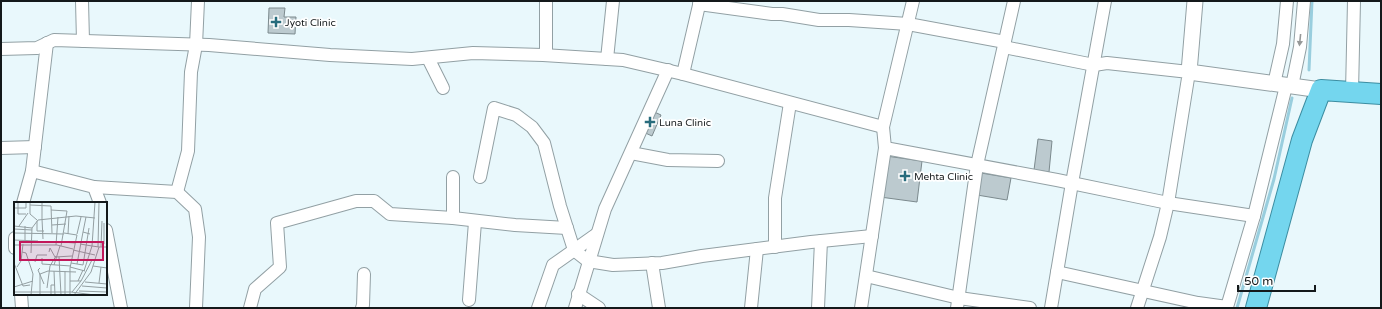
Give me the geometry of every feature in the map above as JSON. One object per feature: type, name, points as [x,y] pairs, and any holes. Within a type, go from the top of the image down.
[{"type":"highway","points":[[1256,308],[1302,140],[1321,90],[1381,94]]},
{"type":"street","points":[[82,1],[83,41]]},
{"type":"street","points":[[177,192],[188,151],[191,72],[196,45],[198,1]]},
{"type":"street","points":[[546,1],[546,55]]},
{"type":"street","points":[[607,59],[613,1]]},
{"type":"street","points":[[861,308],[885,148],[883,127],[913,1]]},
{"type":"street","points":[[958,303],[977,165],[1014,1]]},
{"type":"street","points":[[1051,308],[1105,1]]},
{"type":"street","points":[[1137,308],[1168,203],[1189,72],[1195,1]]},
{"type":"street","points":[[1284,85],[1283,44],[1287,1]]},
{"type":"street","points":[[1057,272],[1143,290],[1198,305],[1227,307],[1254,216],[1284,85],[1300,47],[1304,1]]},
{"type":"street","points":[[1352,92],[1354,1]]},
{"type":"street","points":[[683,74],[699,2],[819,20],[849,20],[908,24],[1005,44],[1094,65],[1107,63],[1189,72],[1321,90]]},
{"type":"street","points":[[1,48],[37,48],[54,40],[196,45],[330,55],[412,59],[473,53],[546,55],[623,60],[668,70],[883,127]]},
{"type":"street","points":[[23,202],[32,171],[47,43]]},
{"type":"street","points":[[428,58],[443,88]]},
{"type":"street","points":[[574,308],[605,209],[668,70]]},
{"type":"street","points":[[775,246],[775,198],[790,102]]},
{"type":"street","points":[[480,177],[494,108],[516,115],[532,127],[544,143],[560,206],[574,250],[588,261],[613,264],[652,263],[775,246],[872,236]]},
{"type":"street","points":[[1,148],[35,147]]},
{"type":"street","points":[[885,148],[1072,183],[1168,203],[1254,216]]},
{"type":"street","points":[[631,153],[668,160],[718,161]]},
{"type":"street","points":[[32,171],[94,186],[177,192],[195,209],[199,237],[196,308]]},
{"type":"street","points":[[454,177],[454,218]]},
{"type":"street","points":[[94,186],[100,202]]},
{"type":"street","points":[[250,308],[255,289],[280,267],[277,223],[356,200],[374,200],[390,214],[454,218],[475,222],[567,228]]},
{"type":"street","points":[[469,300],[475,222]]},
{"type":"street","points":[[538,308],[552,265],[597,234]]},
{"type":"street","points":[[107,235],[121,308]]},
{"type":"street","points":[[818,308],[821,241]]},
{"type":"street","points":[[751,308],[757,249]]},
{"type":"street","points":[[652,263],[659,308]]},
{"type":"street","points":[[362,308],[364,274]]},
{"type":"street","points":[[866,276],[958,303],[1030,308]]},
{"type":"street","points":[[578,294],[599,308]]},
{"type":"street","points":[[21,295],[22,308]]},
{"type":"building","points":[[269,8],[285,8],[284,17],[296,17],[295,34],[268,33]]},
{"type":"building","points":[[650,110],[661,115],[652,136],[641,131]]},
{"type":"building","points":[[1038,139],[1052,141],[1049,172],[1034,170]]},
{"type":"building","points":[[886,156],[922,161],[917,202],[880,197]]},
{"type":"building","points":[[981,173],[1011,178],[1007,200],[977,195]]},
{"type":"waterway","points":[[1309,70],[1312,1]]},
{"type":"waterway","points":[[1237,308],[1274,179],[1292,98]]},
{"type":"place","name":"Jyoti Clinic","points":[[276,22]]},
{"type":"place","name":"Luna Clinic","points":[[650,122]]},
{"type":"place","name":"Mehta Clinic","points":[[905,176]]}]
